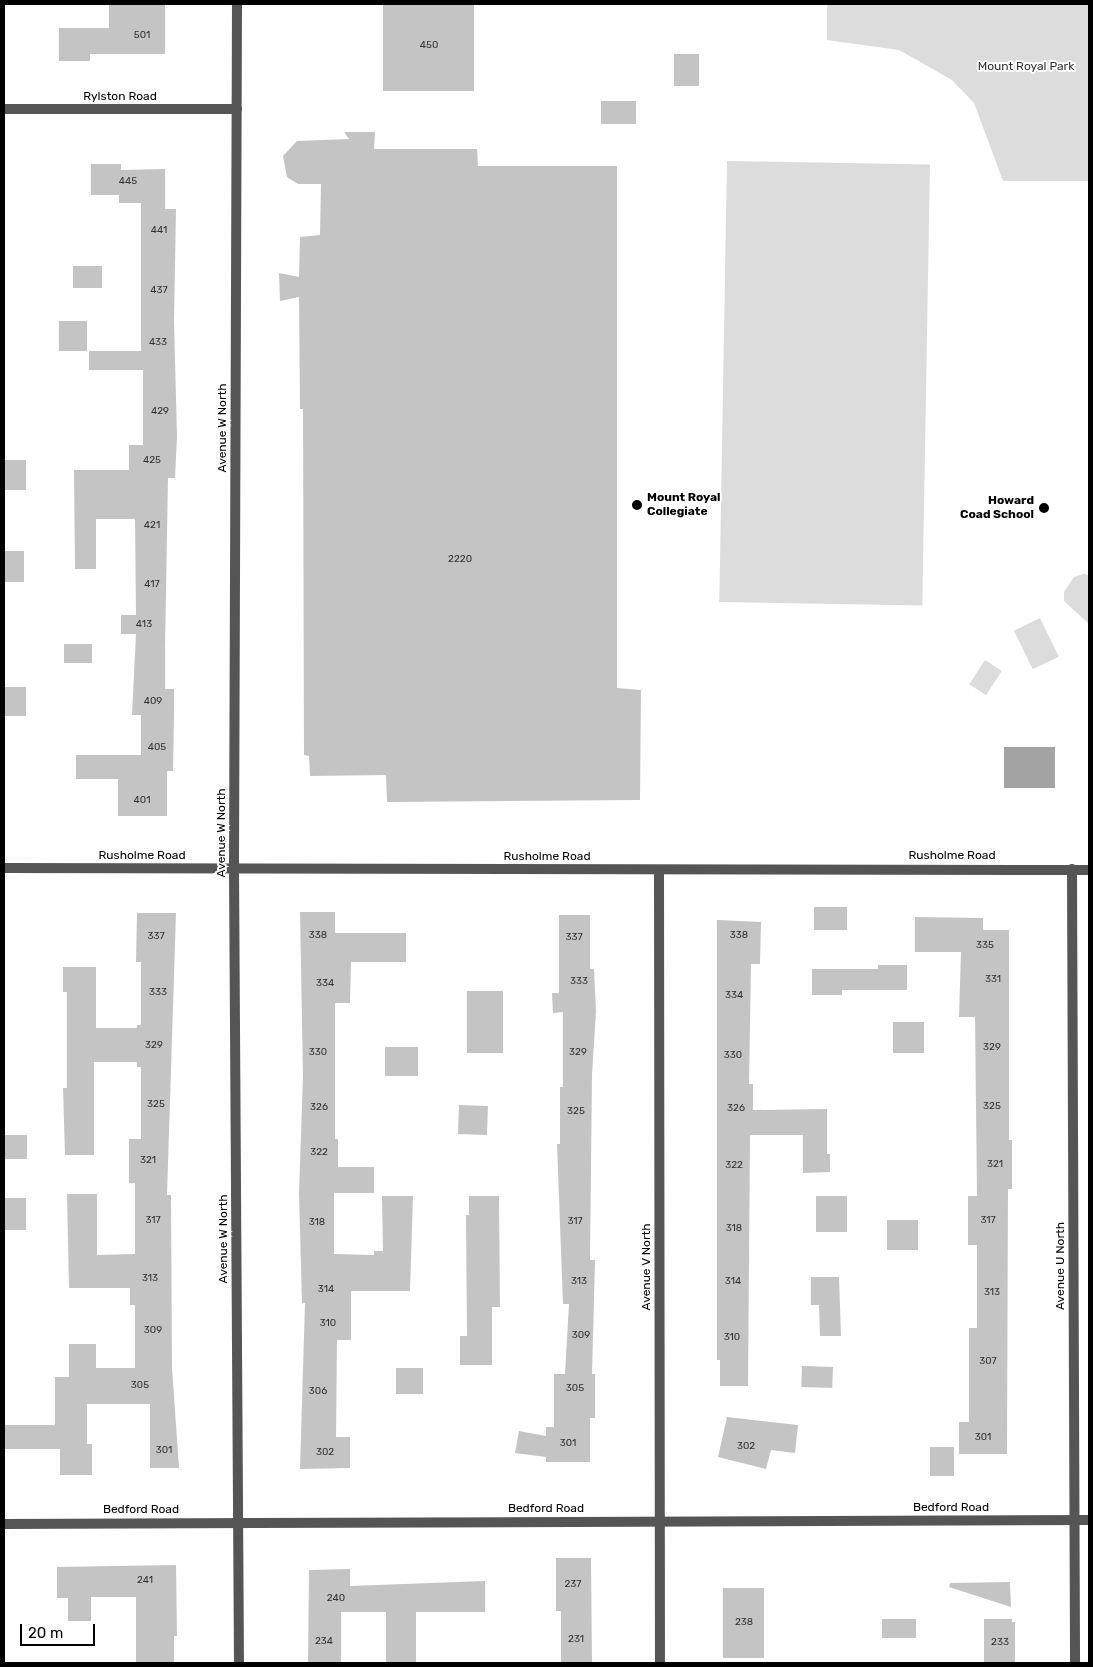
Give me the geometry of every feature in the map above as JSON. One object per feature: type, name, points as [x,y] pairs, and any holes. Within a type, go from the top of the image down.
[{"type":"street","name":"Avenue W North","points":[[237,4],[234,868],[239,1663]]},
{"type":"street","name":"Rylston Road","points":[[4,109],[237,109]]},
{"type":"street","name":"Rusholme Road","points":[[4,868],[1089,870]]},
{"type":"street","name":"Avenue U North","points":[[1072,869],[1075,1663]]},
{"type":"street","name":"Avenue V North","points":[[660,870],[660,1663]]},
{"type":"street","name":"Bedford Road","points":[[4,1524],[1089,1520]]},
{"type":"green space","name":"Mount Royal Park","points":[[827,4],[1089,4],[1089,181],[1003,181],[974,103],[952,80],[899,50],[827,40]]},
{"type":"green space","points":[[727,161],[930,165],[922,605],[719,602]]},
{"type":"green space","points":[[1083,574],[1089,575],[1089,624],[1064,601],[1064,592],[1074,577]]},
{"type":"green space","points":[[1040,618],[1059,657],[1033,669],[1014,631]]},
{"type":"green space","points":[[985,660],[1002,671],[986,695],[969,684]]},
{"type":"shaded area","points":[[1004,747],[1055,747],[1055,788],[1004,788]]},
{"type":"building","points":[[109,4],[165,4],[165,54],[90,54],[90,61],[59,61],[59,28],[109,28]]},
{"type":"building","points":[[383,4],[474,4],[474,91],[383,91]]},
{"type":"building","points":[[674,54],[699,54],[699,86],[674,86]]},
{"type":"building","points":[[601,101],[636,101],[636,124],[601,124]]},
{"type":"building","points":[[344,132],[375,132],[374,149],[477,149],[478,166],[617,166],[617,688],[641,690],[640,800],[387,802],[386,775],[310,776],[309,756],[304,755],[303,409],[300,409],[299,297],[280,301],[279,273],[299,277],[300,237],[320,235],[321,184],[298,184],[287,177],[283,156],[297,141],[349,139]]},
{"type":"building","points":[[91,164],[121,164],[121,170],[165,169],[165,209],[176,209],[174,321],[177,437],[175,478],[168,478],[165,649],[165,689],[174,689],[174,715],[173,771],[167,771],[167,816],[118,816],[118,779],[76,779],[76,755],[141,755],[141,715],[132,715],[136,634],[121,634],[121,615],[136,615],[135,519],[96,519],[96,569],[75,569],[74,470],[129,470],[129,445],[143,445],[143,370],[89,370],[89,351],[141,351],[141,203],[119,203],[119,195],[91,195]]},
{"type":"building","points":[[73,266],[102,266],[102,288],[73,288]]},
{"type":"building","points":[[59,321],[87,321],[87,351],[59,351]]},
{"type":"building","points":[[4,460],[26,460],[26,490],[4,490]]},
{"type":"building","points":[[4,551],[24,551],[24,582],[4,582]]},
{"type":"building","points":[[64,644],[92,644],[92,663],[64,663]]},
{"type":"building","points":[[4,687],[26,687],[26,716],[4,716]]},
{"type":"building","points":[[814,907],[847,907],[847,930],[814,930]]},
{"type":"building","points":[[300,912],[335,912],[335,933],[406,933],[406,962],[351,962],[350,1003],[335,1003],[335,1139],[338,1139],[338,1167],[374,1167],[374,1193],[334,1193],[334,1254],[374,1255],[374,1251],[383,1251],[382,1196],[413,1196],[410,1291],[351,1291],[351,1340],[337,1340],[336,1437],[350,1437],[350,1468],[300,1469],[305,1303],[302,1303],[299,1193],[303,1076]]},
{"type":"building","points":[[137,913],[176,913],[167,1195],[171,1195],[172,1368],[179,1468],[150,1468],[150,1404],[87,1404],[87,1444],[92,1444],[92,1475],[60,1475],[60,1449],[4,1449],[4,1425],[55,1425],[55,1377],[69,1377],[69,1344],[96,1344],[96,1368],[135,1368],[135,1305],[130,1305],[130,1288],[69,1288],[67,1194],[97,1194],[97,1255],[135,1254],[135,1183],[129,1183],[129,1139],[141,1139],[141,1067],[137,1067],[137,1062],[94,1062],[94,1155],[65,1155],[63,1088],[67,1088],[67,992],[63,992],[63,967],[96,967],[96,1028],[137,1028],[137,1025],[141,1025],[141,962],[136,962]]},
{"type":"building","points":[[559,915],[590,915],[590,969],[594,969],[596,1011],[592,1075],[590,1260],[595,1260],[592,1374],[595,1374],[595,1418],[590,1418],[590,1462],[546,1462],[546,1457],[515,1453],[519,1431],[546,1436],[546,1427],[554,1427],[554,1374],[565,1374],[569,1304],[563,1304],[557,1144],[560,1144],[560,1087],[563,1087],[563,1012],[553,1013],[552,993],[559,993]]},
{"type":"building","points":[[915,917],[983,918],[983,930],[1009,930],[1009,1140],[1012,1140],[1012,1189],[1008,1189],[1007,1454],[959,1454],[959,1422],[969,1422],[969,1328],[977,1328],[977,1245],[968,1245],[968,1196],[977,1196],[975,1017],[959,1017],[961,952],[915,952]]},
{"type":"building","points":[[717,920],[761,922],[760,964],[751,964],[749,1084],[753,1084],[753,1110],[827,1109],[827,1154],[830,1154],[830,1172],[803,1173],[803,1135],[750,1135],[748,1386],[720,1386],[720,1360],[717,1360]]},
{"type":"building","points":[[878,965],[907,965],[907,990],[842,990],[842,995],[812,995],[812,969],[878,969]]},
{"type":"building","points":[[467,991],[503,991],[503,1053],[467,1053]]},
{"type":"building","points":[[893,1022],[924,1022],[924,1053],[893,1053]]},
{"type":"building","points":[[385,1047],[418,1047],[418,1076],[385,1076]]},
{"type":"building","points":[[459,1105],[488,1106],[487,1135],[458,1134]]},
{"type":"building","points":[[4,1135],[27,1135],[27,1159],[4,1159]]},
{"type":"building","points":[[469,1196],[499,1196],[500,1307],[492,1307],[492,1365],[460,1365],[460,1336],[467,1336],[466,1215],[469,1215]]},
{"type":"building","points":[[816,1196],[847,1196],[847,1232],[816,1232]]},
{"type":"building","points":[[4,1198],[26,1198],[26,1230],[4,1230]]},
{"type":"building","points":[[887,1220],[918,1220],[918,1250],[887,1250]]},
{"type":"building","points":[[811,1277],[839,1277],[841,1336],[820,1336],[819,1305],[811,1305]]},
{"type":"building","points":[[802,1366],[833,1367],[832,1388],[801,1387]]},
{"type":"building","points":[[396,1368],[423,1368],[423,1394],[396,1394]]},
{"type":"building","points":[[727,1417],[798,1425],[795,1453],[771,1450],[766,1469],[718,1457]]},
{"type":"building","points":[[930,1447],[954,1447],[954,1476],[930,1476]]},
{"type":"building","points":[[556,1558],[591,1558],[592,1663],[561,1663],[561,1611],[556,1611]]},
{"type":"building","points":[[176,1565],[177,1636],[174,1636],[174,1663],[136,1663],[136,1597],[91,1597],[91,1621],[68,1621],[68,1598],[57,1598],[57,1567]]},
{"type":"building","points":[[350,1569],[350,1586],[485,1581],[485,1612],[416,1612],[416,1663],[386,1663],[386,1612],[341,1612],[341,1663],[308,1663],[309,1570]]},
{"type":"building","points":[[1010,1582],[1011,1607],[949,1587],[950,1583]]},
{"type":"building","points":[[723,1588],[764,1588],[764,1658],[723,1658]]},
{"type":"building","points":[[882,1619],[916,1619],[916,1638],[882,1638]]},
{"type":"building","points":[[984,1619],[1012,1619],[1012,1622],[1015,1622],[1015,1663],[984,1663]]},
{"type":"place","name":"Mount Royal Collegiate","points":[[637,505]]},
{"type":"place","name":"Howard Coad School","points":[[1044,508]]}]
